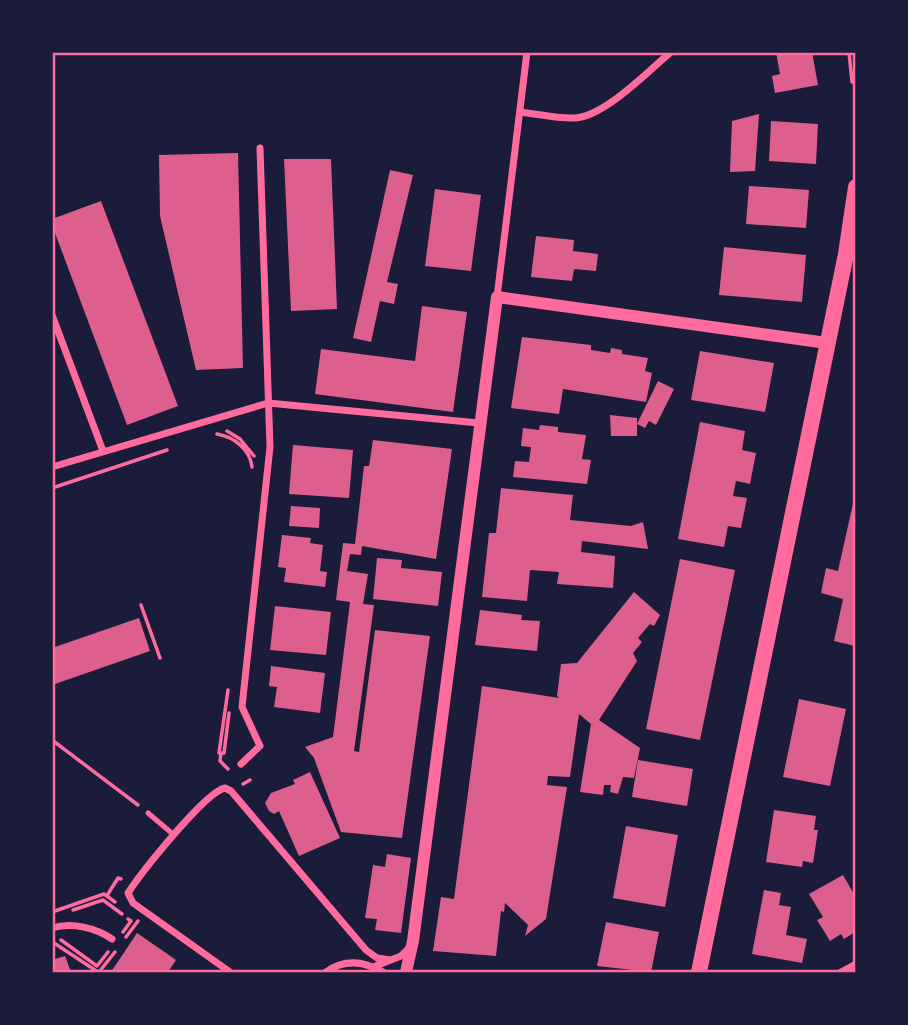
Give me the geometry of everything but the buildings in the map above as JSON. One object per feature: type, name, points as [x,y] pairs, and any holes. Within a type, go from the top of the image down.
[{"type":"main road","points":[[699,972],[853,223],[856,187]]},
{"type":"street","points":[[406,972],[413,942],[478,423],[498,297],[527,52]]},
{"type":"street","points":[[520,112],[573,118],[585,116],[600,110],[671,52]]},
{"type":"street","points":[[241,764],[260,746],[242,707],[270,447],[260,148]]},
{"type":"street","points":[[498,297],[827,342]]},
{"type":"street","points":[[52,315],[103,451]]},
{"type":"street","points":[[52,467],[268,403],[478,423]]},
{"type":"street","points":[[230,972],[129,898],[132,887],[174,835],[220,788],[228,788],[371,954],[373,967]]},
{"type":"street","points":[[52,928],[64,924],[100,932],[112,940]]},
{"type":"street","points":[[373,967],[401,956],[413,942]]},
{"type":"street","points":[[371,954],[391,960]]},
{"type":"street","points":[[326,972],[351,963],[373,967],[383,972]]},
{"type":"street","points":[[841,972],[856,964]]},
{"type":"lane","points":[[148,813],[174,835]]},
{"type":"path","points":[[849,52],[852,82],[856,82]]},
{"type":"path","points":[[212,432],[241,445],[251,459],[254,470]]},
{"type":"path","points":[[52,483],[174,445],[52,488]]},
{"type":"path","points":[[141,605],[160,658]]},
{"type":"path","points":[[228,688],[219,753],[224,753],[233,680]]},
{"type":"path","points":[[52,740],[139,806]]},
{"type":"path","points":[[244,785],[250,780]]},
{"type":"path","points":[[52,943],[61,945],[98,972]]}]
